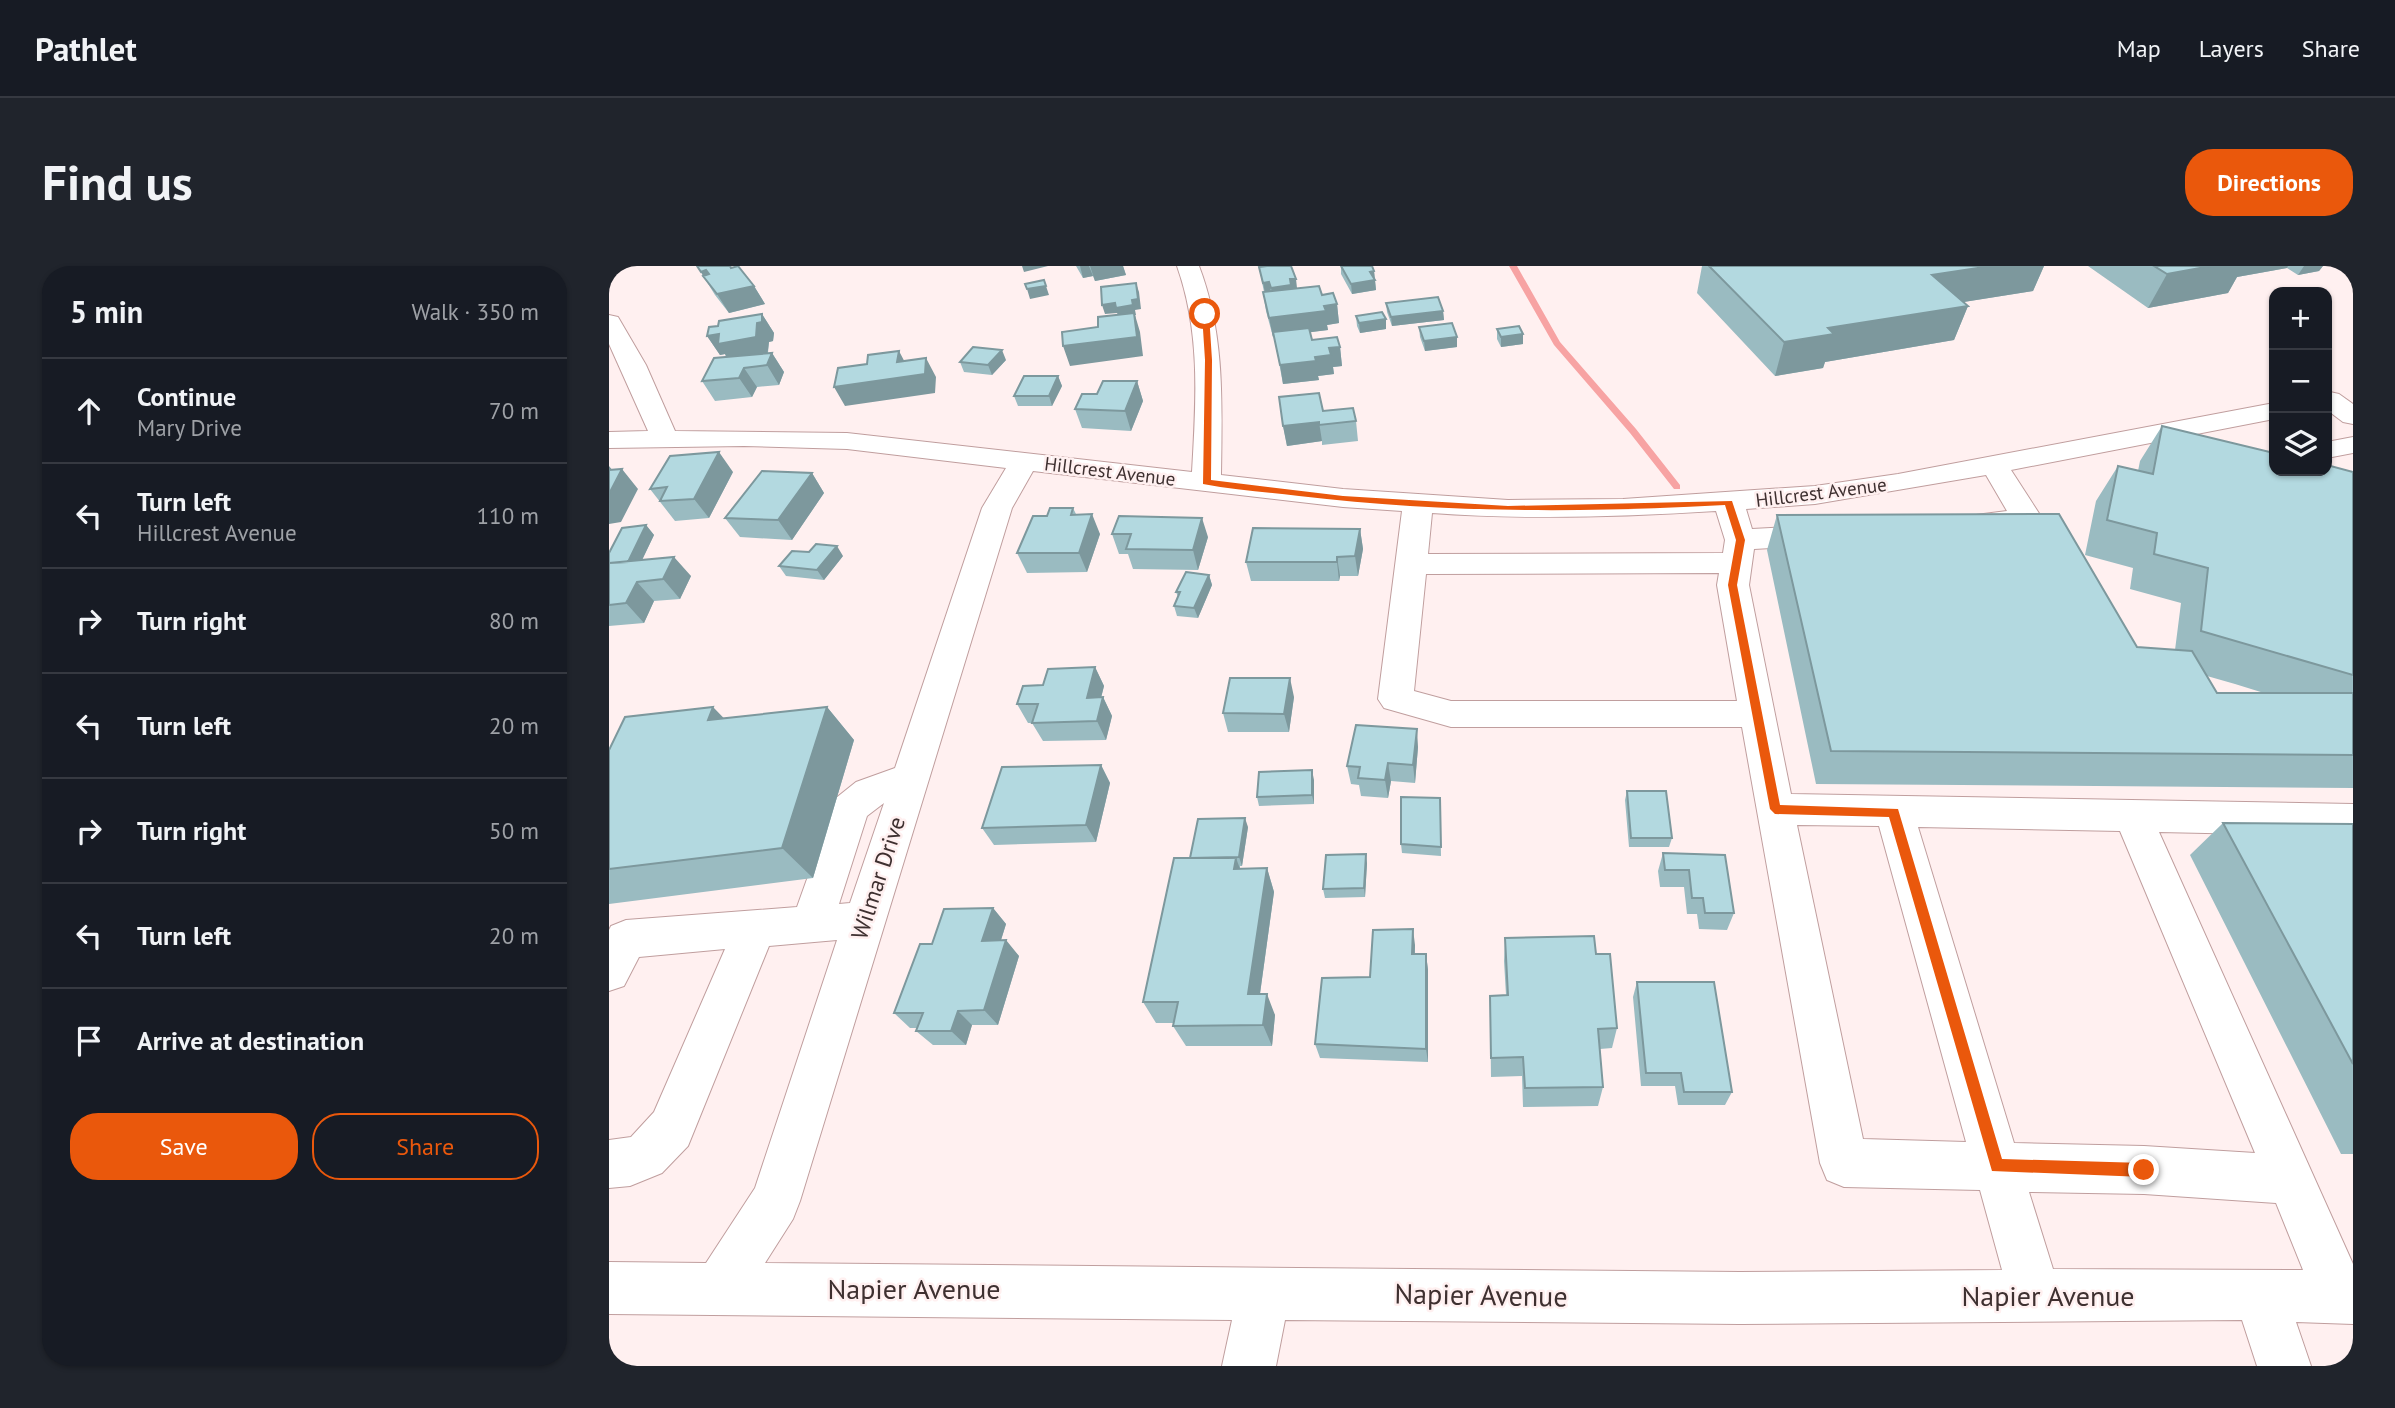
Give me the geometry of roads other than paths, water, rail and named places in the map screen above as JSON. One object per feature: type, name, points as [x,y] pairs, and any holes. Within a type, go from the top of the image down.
[{"type":"street","points":[[1188,266],[1205,314],[1209,360],[1206,482]]},
{"type":"street","points":[[609,322],[633,365],[665,439]]},
{"type":"street","points":[[2337,399],[2353,416]]},
{"type":"street","name":"Hillcrest Avenue","points":[[609,440],[744,438],[847,442],[1343,498],[1520,509],[1623,508],[1729,503],[1815,495],[1898,483],[2269,412]]},
{"type":"street","points":[[2130,439],[2180,459]]},
{"type":"street","points":[[2332,449],[2353,445]]},
{"type":"street","name":"Wilmar Drive","points":[[720,1288],[775,1201],[997,508],[1024,461]]},
{"type":"street","points":[[1947,526],[2027,518],[1994,465]]},
{"type":"street","points":[[1417,503],[1396,699],[1451,714],[1757,714]]},
{"type":"street","points":[[1729,503],[1738,551],[1733,585],[1844,1163],[2144,1170],[2290,1180]]},
{"type":"street","points":[[1411,564],[1738,551],[1850,533]]},
{"type":"street","points":[[812,925],[850,809],[862,795],[880,785],[910,780]]},
{"type":"street","points":[[1775,809],[2353,820]]},
{"type":"street","points":[[1894,813],[2035,1296]]},
{"type":"street","points":[[2133,816],[2290,1180],[2347,1297]]},
{"type":"street","points":[[609,972],[626,939],[865,920]]},
{"type":"street","points":[[609,1164],[635,1162],[656,1151],[671,1129],[755,929]]},
{"type":"street","name":"Napier Avenue","points":[[609,1288],[1740,1298],[2260,1294],[2347,1297]]},
{"type":"street","points":[[1249,1366],[1264,1292]]},
{"type":"street","points":[[2260,1294],[2284,1366]]},
{"type":"waterway","points":[[1513,266],[1557,343],[1677,487]]}]
